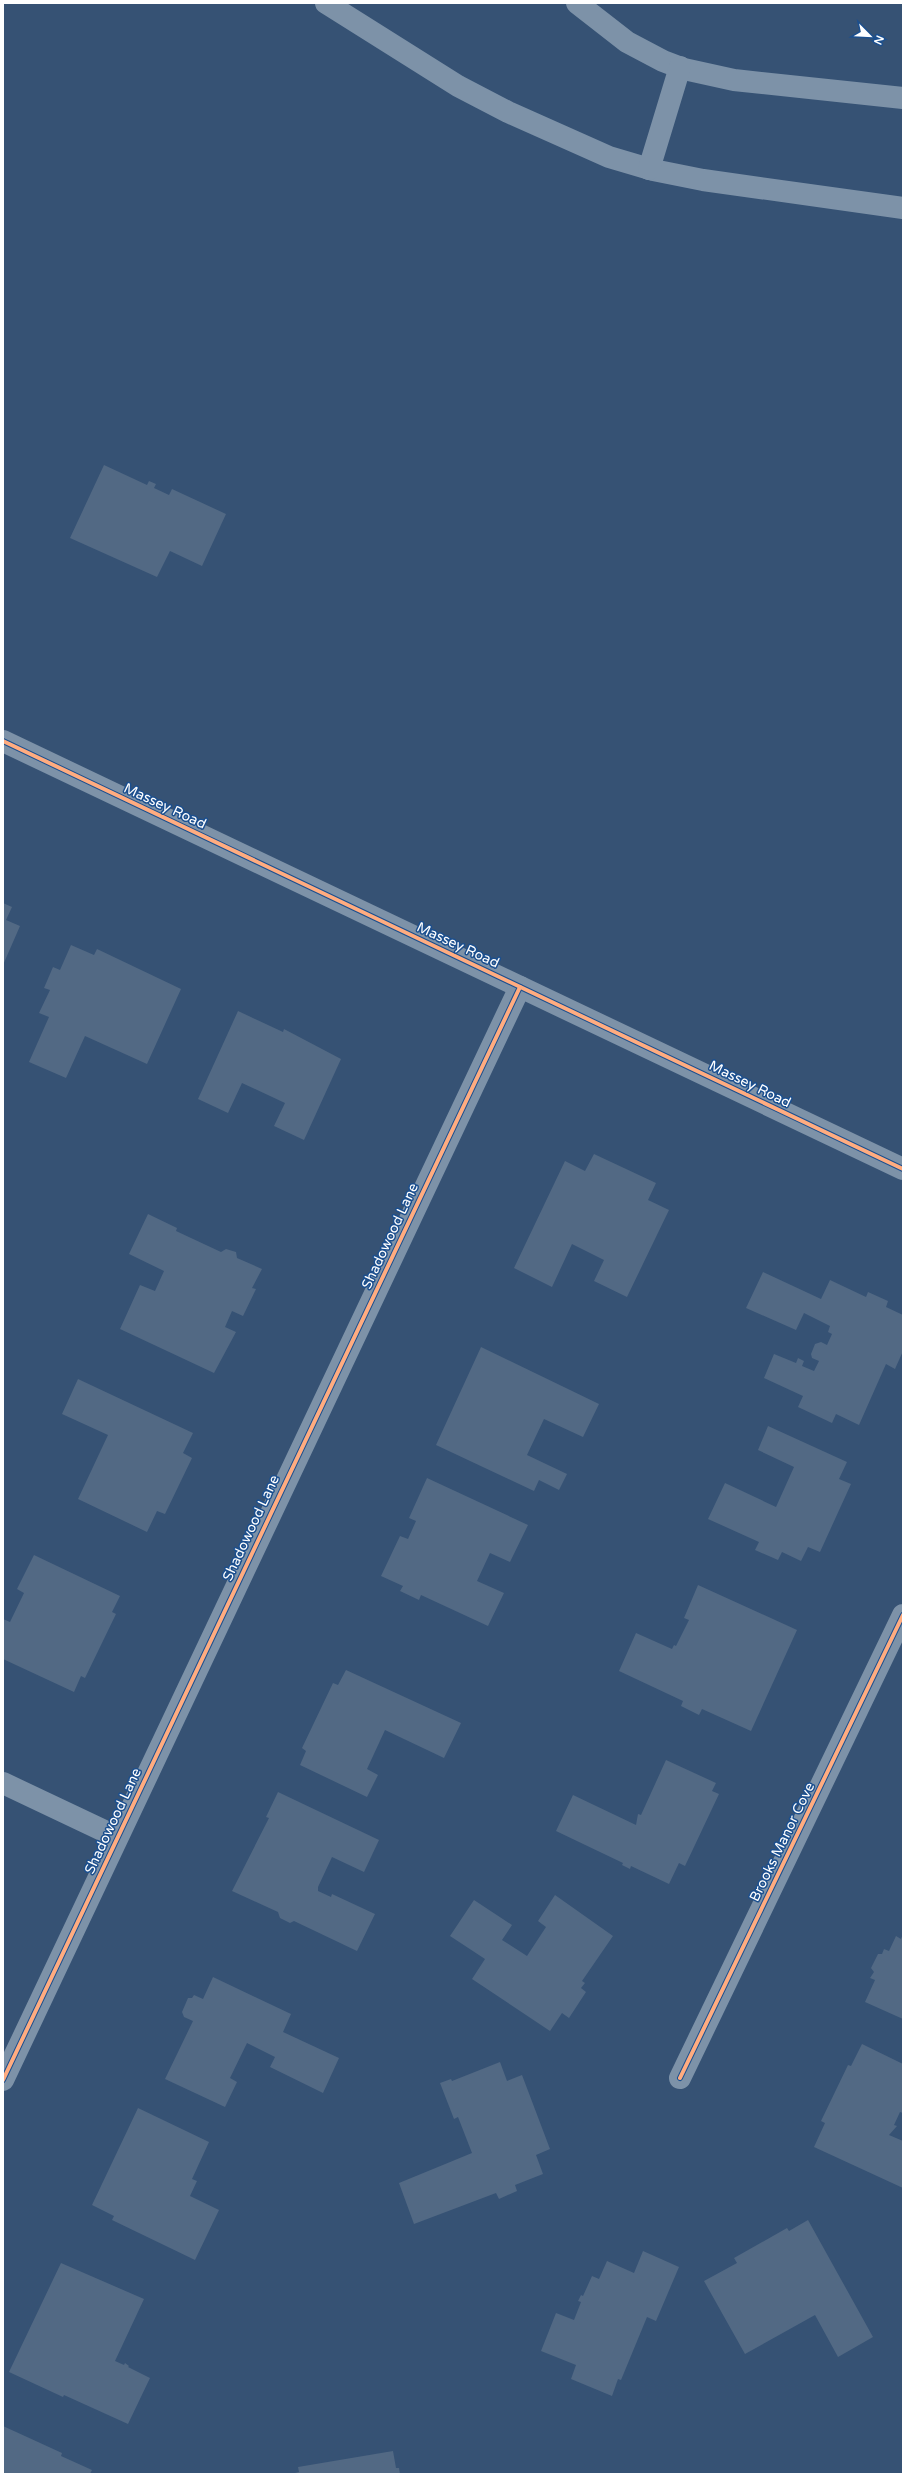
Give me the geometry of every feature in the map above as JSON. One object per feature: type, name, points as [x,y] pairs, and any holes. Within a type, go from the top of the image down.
[{"type":"street","points":[[326,3],[410,58],[508,112],[595,151],[650,169],[717,183],[903,208]]},
{"type":"street","points":[[577,3],[627,42],[680,67],[734,80],[903,98]]},
{"type":"street","points":[[650,169],[680,67]]},
{"type":"street","name":"Massey Road","points":[[3,741],[903,1169]]},
{"type":"street","name":"Shadowood Lane","points":[[3,2080],[520,987]]},
{"type":"street","name":"Brooks Manor Cove","points":[[680,2078],[903,1615]]},
{"type":"street","points":[[3,1783],[117,1837]]},
{"type":"building","points":[[104,465],[147,485],[149,481],[156,484],[154,488],[169,495],[172,489],[226,514],[202,566],[170,551],[157,577],[70,538]]},
{"type":"building","points":[[3,903],[12,907],[6,920],[20,926],[3,965]]},
{"type":"building","points":[[71,945],[94,955],[97,949],[181,989],[147,1064],[85,1036],[66,1078],[29,1062],[49,1017],[39,1013],[50,990],[44,988],[53,967],[60,970]]},
{"type":"building","points":[[238,1011],[283,1032],[284,1029],[341,1059],[304,1140],[274,1126],[285,1103],[242,1083],[228,1113],[198,1099]]},
{"type":"building","points":[[594,1154],[656,1183],[648,1200],[669,1210],[627,1297],[594,1281],[604,1260],[572,1244],[552,1287],[514,1268],[565,1161],[585,1171]]},
{"type":"building","points":[[148,1214],[177,1228],[176,1231],[221,1252],[226,1249],[236,1252],[237,1258],[262,1269],[252,1288],[256,1289],[243,1316],[232,1311],[225,1327],[236,1332],[214,1373],[120,1329],[140,1285],[155,1291],[164,1271],[129,1254]]},
{"type":"building","points":[[763,1272],[821,1299],[830,1280],[866,1297],[868,1292],[888,1301],[886,1307],[903,1315],[903,1351],[895,1369],[886,1364],[859,1425],[836,1414],[832,1423],[798,1407],[803,1396],[764,1378],[774,1354],[796,1363],[798,1358],[804,1361],[802,1366],[814,1371],[819,1361],[812,1358],[811,1354],[815,1344],[821,1342],[827,1345],[832,1334],[828,1332],[830,1326],[804,1313],[796,1330],[746,1308]]},
{"type":"building","points":[[481,1347],[599,1404],[583,1437],[544,1419],[527,1455],[567,1474],[559,1490],[539,1480],[534,1491],[436,1445]]},
{"type":"building","points":[[78,1379],[193,1433],[183,1453],[192,1458],[165,1514],[157,1511],[147,1532],[78,1499],[108,1435],[62,1414]]},
{"type":"building","points":[[768,1426],[847,1462],[839,1479],[851,1484],[820,1552],[808,1547],[801,1561],[782,1552],[778,1560],[755,1550],[759,1542],[708,1519],[725,1483],[776,1507],[794,1467],[758,1450]]},
{"type":"building","points":[[427,1478],[528,1525],[510,1562],[490,1553],[477,1581],[504,1593],[488,1626],[421,1595],[419,1600],[400,1591],[403,1586],[381,1576],[400,1536],[408,1539],[416,1521],[409,1518]]},
{"type":"building","points":[[34,1555],[120,1596],[112,1612],[116,1614],[85,1678],[81,1676],[74,1692],[3,1659],[3,1619],[10,1622],[24,1593],[17,1589]]},
{"type":"building","points":[[698,1585],[797,1630],[751,1731],[702,1709],[699,1715],[681,1706],[683,1701],[619,1671],[636,1633],[672,1649],[674,1645],[676,1646],[689,1620],[684,1618]]},
{"type":"building","points":[[346,1670],[461,1723],[444,1758],[385,1730],[367,1769],[378,1775],[367,1797],[300,1765],[306,1751],[302,1748],[333,1683],[338,1685]]},
{"type":"building","points":[[666,1760],[716,1783],[712,1791],[719,1794],[685,1866],[679,1863],[669,1884],[631,1866],[630,1869],[622,1865],[623,1863],[556,1831],[573,1795],[636,1825],[638,1814],[641,1815]]},
{"type":"building","points":[[278,1792],[379,1840],[364,1872],[332,1857],[318,1887],[318,1891],[331,1897],[332,1894],[375,1914],[357,1951],[294,1921],[290,1923],[280,1918],[278,1912],[232,1891],[269,1818],[266,1817]]},
{"type":"building","points":[[555,1895],[613,1936],[582,1981],[585,1983],[581,1988],[586,1992],[569,2018],[562,2013],[550,2031],[472,1979],[485,1959],[450,1936],[474,1900],[512,1925],[502,1940],[527,1956],[546,1927],[538,1921]]},
{"type":"building","points":[[903,1934],[903,2019],[865,2002],[875,1980],[870,1978],[874,1972],[871,1968],[878,1954],[882,1954],[884,1949],[889,1951],[896,1936],[901,1939]]},
{"type":"building","points":[[213,1977],[291,2014],[283,2032],[339,2058],[323,2093],[270,2067],[275,2057],[247,2043],[230,2078],[237,2082],[225,2107],[165,2079],[193,2021],[184,2017],[182,2012],[188,1998],[192,1998],[194,1995],[203,1999]]},
{"type":"building","points":[[862,2044],[903,2064],[903,2113],[900,2112],[894,2125],[897,2126],[889,2135],[903,2141],[903,2188],[814,2147],[825,2123],[821,2121],[848,2065],[851,2066]]},
{"type":"building","points":[[500,2062],[507,2081],[522,2075],[550,2149],[536,2155],[543,2174],[515,2185],[517,2191],[499,2199],[496,2193],[414,2224],[399,2183],[472,2153],[458,2117],[454,2119],[440,2083],[451,2079],[452,2081]]},
{"type":"building","points":[[138,2108],[209,2142],[192,2179],[197,2181],[190,2196],[219,2210],[195,2260],[112,2220],[114,2216],[92,2205]]},
{"type":"building","points":[[808,2220],[873,2337],[838,2357],[815,2315],[745,2354],[704,2281],[737,2263],[734,2258],[787,2228],[789,2231]]},
{"type":"building","points":[[643,2251],[679,2267],[656,2321],[647,2317],[621,2380],[618,2379],[612,2396],[571,2379],[576,2365],[541,2351],[556,2313],[574,2320],[581,2302],[578,2301],[581,2295],[583,2296],[592,2276],[599,2279],[607,2261],[634,2273]]},
{"type":"building","points":[[61,2263],[144,2299],[115,2361],[124,2365],[125,2363],[129,2366],[128,2367],[150,2378],[128,2424],[64,2395],[63,2397],[9,2372]]},
{"type":"building","points":[[3,2426],[62,2453],[61,2456],[92,2470],[90,2474],[3,2474]]},
{"type":"building","points":[[393,2451],[396,2468],[399,2468],[400,2474],[291,2474],[299,2472],[298,2467]]},
{"type":"cycle path","points":[[3,741],[903,1169]]},
{"type":"cycle path","points":[[3,2080],[520,987]]},
{"type":"cycle path","points":[[680,2078],[903,1615]]}]
